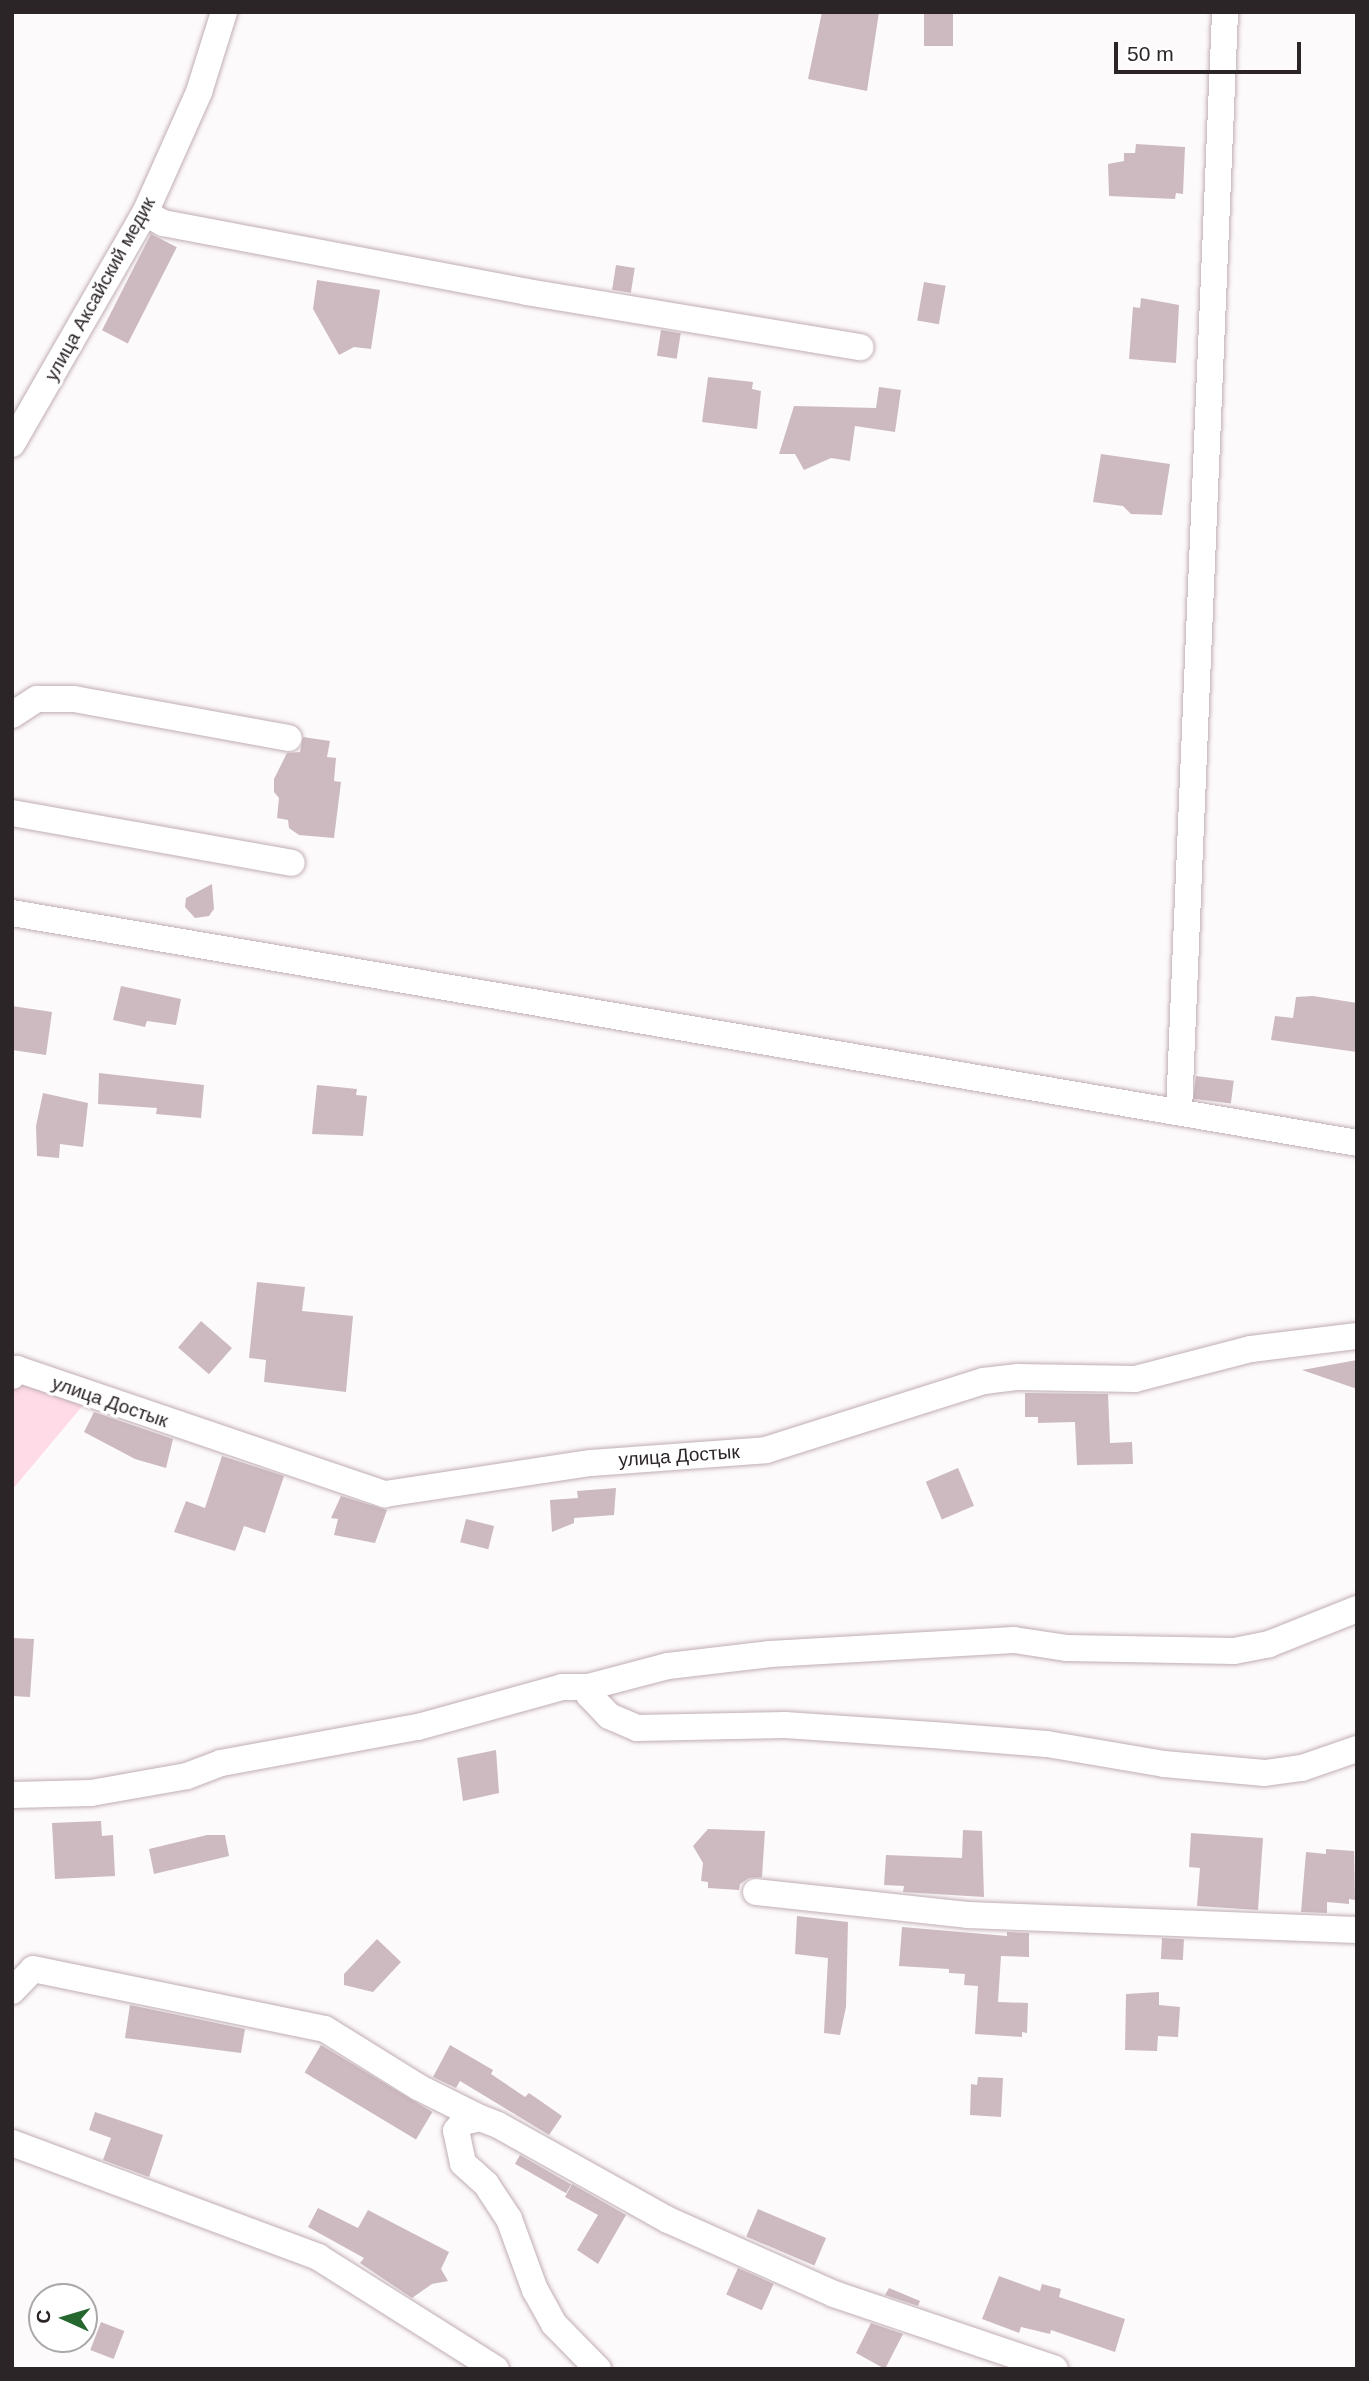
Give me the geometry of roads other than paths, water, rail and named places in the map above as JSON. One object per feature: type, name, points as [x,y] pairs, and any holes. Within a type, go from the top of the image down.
[{"type":"street","name":"улица Аксайский медик","points":[[12,444],[145,214],[199,92],[224,12]]},
{"type":"street","points":[[1179,1111],[1225,12]]},
{"type":"street","points":[[145,214],[163,223],[527,292],[861,348]]},
{"type":"street","points":[[12,715],[37,699],[74,699],[288,738]]},
{"type":"street","points":[[12,813],[292,863]]},
{"type":"street","points":[[12,913],[1357,1143]]},
{"type":"street","name":"улица Достык","points":[[12,1376],[17,1369],[385,1494],[591,1463],[766,1450],[984,1381],[1018,1377],[1135,1379],[1251,1349],[1311,1345],[1357,1336]]},
{"type":"street","points":[[12,1796],[91,1793],[187,1776],[255,1756],[418,1727],[562,1687],[588,1687],[668,1666],[770,1654],[1014,1640],[1091,1649],[1234,1651],[1269,1644],[1357,1609]]},
{"type":"street","points":[[588,1687],[589,1695],[609,1716],[637,1728],[785,1726],[933,1735],[1047,1744],[1164,1763],[1265,1773],[1302,1768],[1357,1749]]},
{"type":"street","points":[[756,1892],[968,1915],[1357,1930]]},
{"type":"street","points":[[12,1991],[33,1969],[325,2029],[436,2096],[668,2220],[834,2294],[1055,2369]]},
{"type":"street","points":[[436,2096],[457,2141],[463,2163],[486,2184],[509,2219],[535,2290],[554,2324],[598,2369]]},
{"type":"street","points":[[457,2141],[463,2122],[480,2118]]},
{"type":"street","points":[[12,2143],[318,2257],[496,2369]]}]
